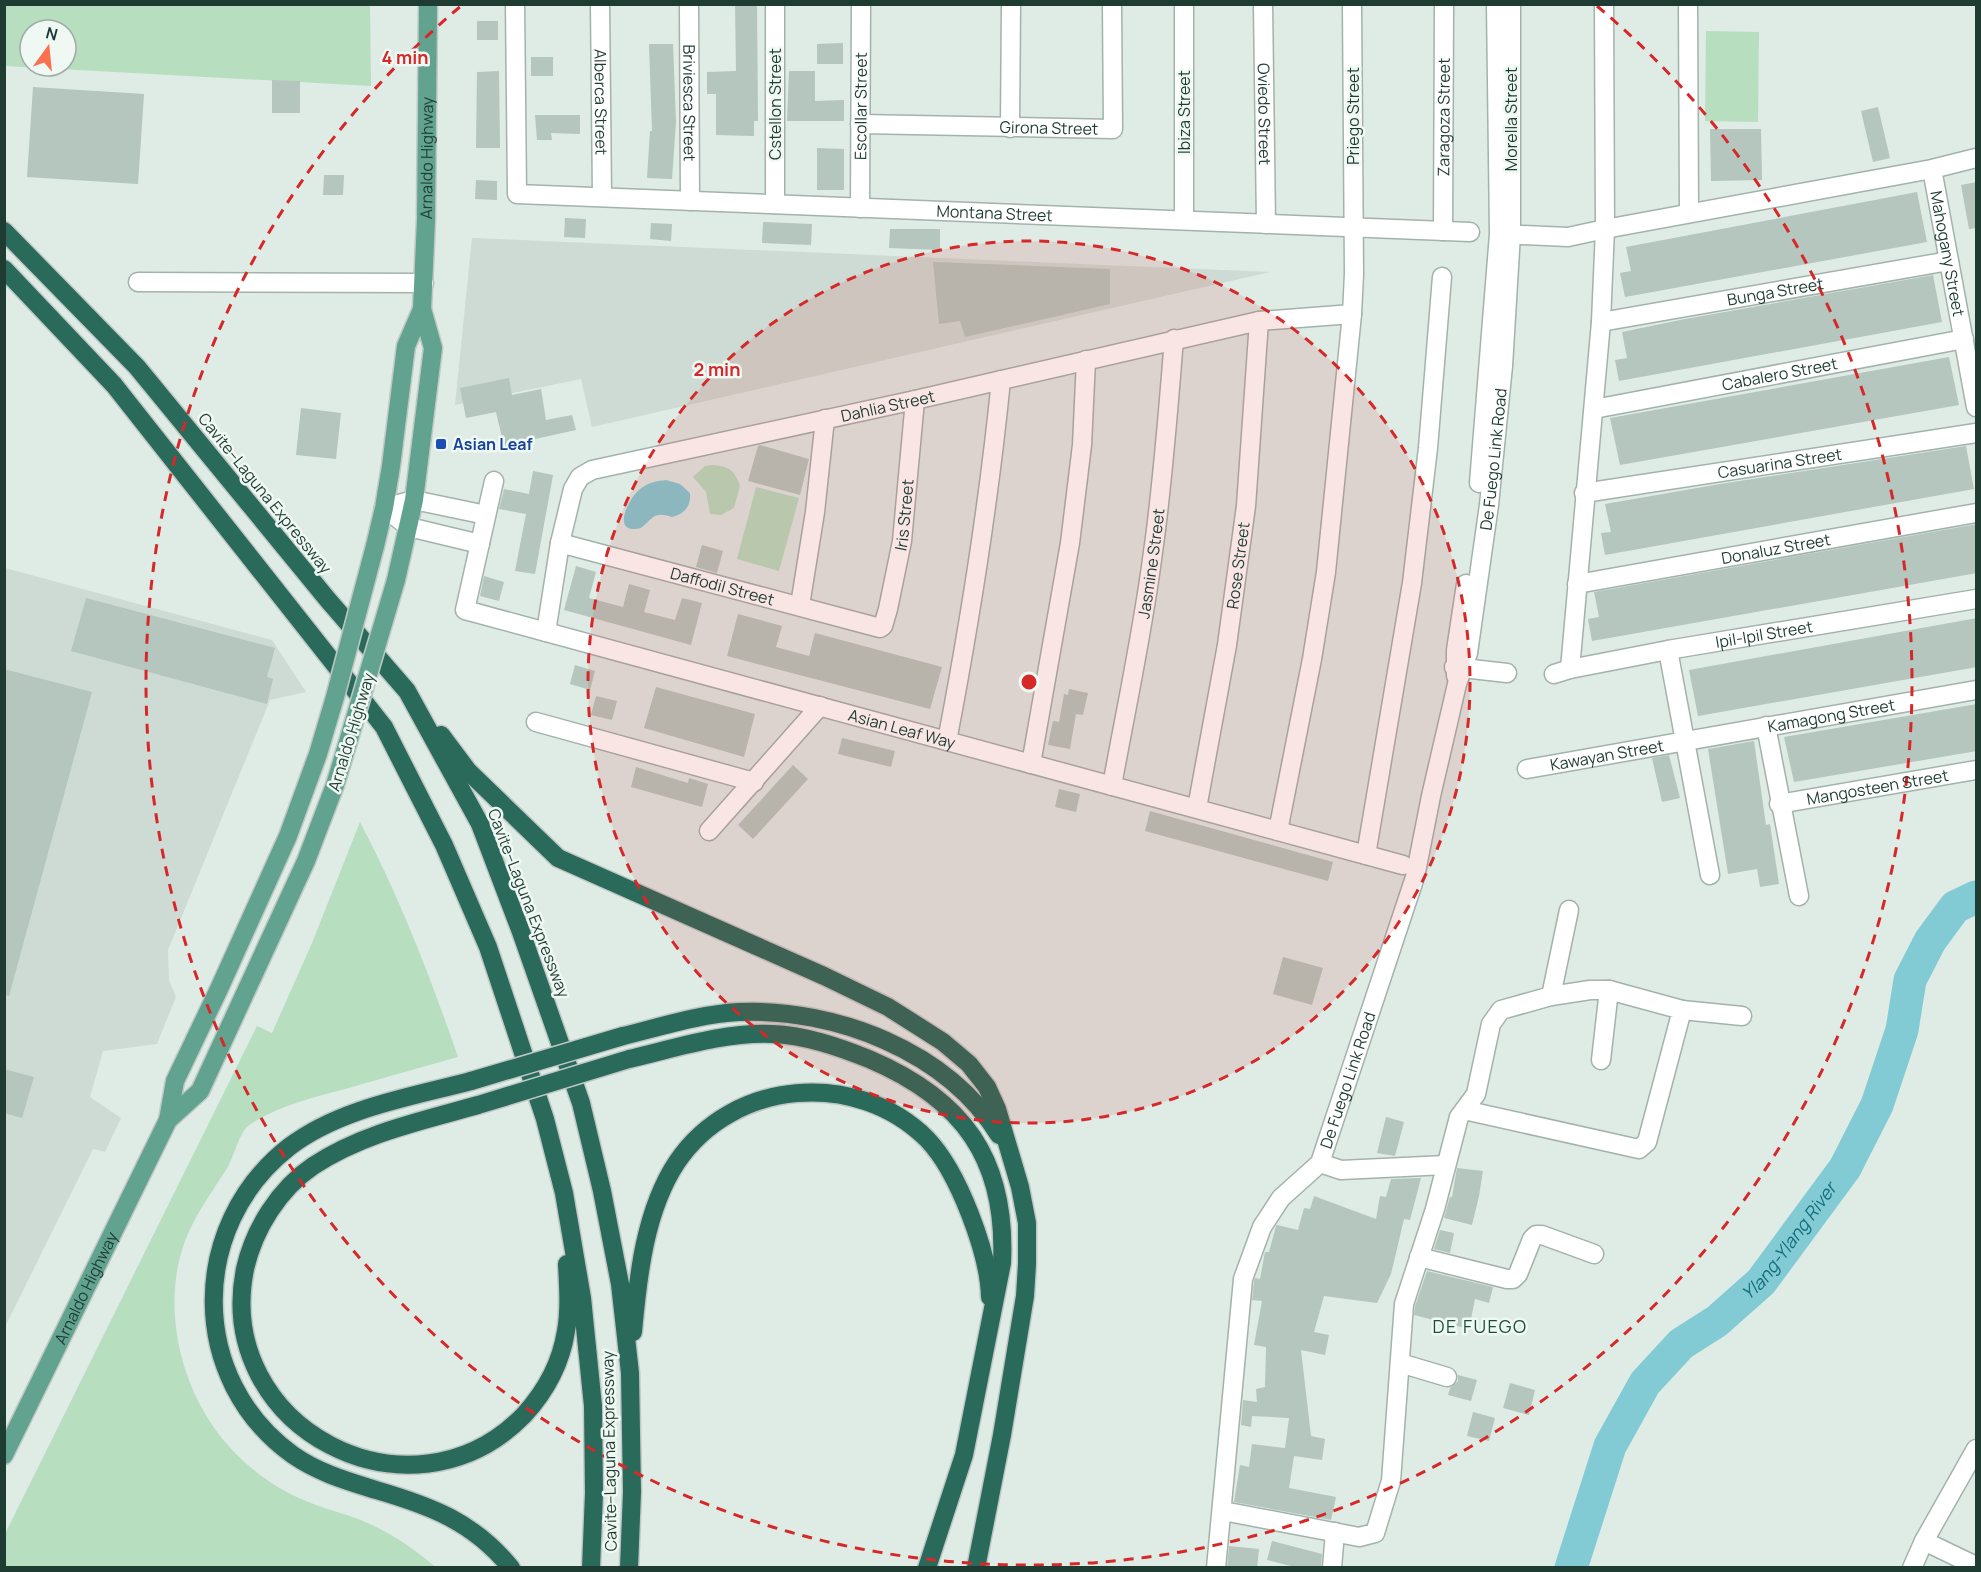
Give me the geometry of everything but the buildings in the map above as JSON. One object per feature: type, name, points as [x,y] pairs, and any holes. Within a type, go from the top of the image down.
[{"type":"highway","name":"Cavite–Laguna Expressway","points":[[4,231],[137,367],[328,600],[407,691],[480,824],[581,1103],[602,1191],[620,1284],[630,1373],[632,1492],[629,1568]]},
{"type":"highway","name":"Cavite–Laguna Expressway","points":[[4,269],[114,385],[384,727],[444,845],[488,947],[545,1119],[564,1193],[582,1298],[593,1406],[594,1493],[591,1568]]},
{"type":"highway","points":[[407,691],[468,771],[558,858],[824,976],[888,1007],[943,1042],[969,1064],[987,1087],[997,1109],[1015,1166],[1027,1223],[1027,1264],[1002,1435],[976,1568]]},
{"type":"highway","points":[[511,1568],[482,1536],[458,1521],[411,1500],[330,1476],[302,1461],[262,1427],[238,1394],[222,1357],[214,1316],[215,1273],[225,1232],[247,1192],[275,1160],[307,1135],[375,1106],[471,1081],[622,1036],[700,1018],[737,1012],[766,1012],[797,1016],[851,1029],[909,1052],[959,1086],[991,1122],[1015,1166]]},
{"type":"highway","points":[[564,1193],[568,1312],[566,1332],[561,1352],[549,1381],[530,1408],[511,1427],[489,1442],[457,1457],[423,1464],[402,1465],[381,1463],[339,1451],[307,1432],[279,1406],[258,1373],[248,1346],[242,1299],[245,1271],[253,1242],[272,1208],[297,1179],[332,1155],[374,1134],[629,1059],[725,1037],[774,1034],[800,1038],[855,1054],[908,1078],[933,1094],[955,1113],[974,1138],[986,1162],[994,1186],[1003,1237],[1002,1263],[964,1455],[927,1568]]},
{"type":"highway","points":[[630,1373],[636,1302],[643,1261],[654,1213],[671,1172],[687,1149],[711,1126],[742,1107],[780,1095],[814,1091],[831,1092],[859,1099],[889,1111],[915,1128],[927,1140],[950,1169],[982,1249],[990,1287],[990,1324]]},
{"type":"main road","name":"Arnaldo Highway","points":[[4,1455],[168,1120],[175,1081],[288,836],[318,754],[384,508],[406,346],[422,309],[428,4]]},
{"type":"main road","name":"Arnaldo Highway","points":[[168,1120],[200,1091],[306,861],[335,785],[396,580],[414,500],[433,348],[422,309]]},
{"type":"street","name":"Montana Street","points":[[515,4],[517,194],[1470,232]]},
{"type":"street","name":"Alberca Street","points":[[600,4],[602,198]]},
{"type":"street","name":"Briviesca Street","points":[[689,4],[690,201]]},
{"type":"street","name":"Cstellon Street","points":[[775,4],[775,204]]},
{"type":"street","name":"Escollar Street","points":[[860,208],[861,4]]},
{"type":"street","points":[[1011,4],[1011,128]]},
{"type":"street","name":"Girona Street","points":[[860,124],[1113,129],[1112,4]]},
{"type":"street","name":"Ibiza Street","points":[[1184,4],[1184,220]]},
{"type":"street","name":"Oviedo Street","points":[[1263,4],[1266,224]]},
{"type":"street","name":"Priego Street","points":[[1278,831],[1326,572],[1352,314],[1354,274],[1352,4]]},
{"type":"street","name":"Zaragoza Street","points":[[1443,231],[1444,4]]},
{"type":"street","name":"Morella Street","points":[[1496,4],[1505,234]]},
{"type":"street","name":"Morella Street","points":[[1505,234],[1511,4]]},
{"type":"street","points":[[1577,584],[1601,322],[1605,229],[1604,4]]},
{"type":"street","points":[[1689,4],[1689,213]]},
{"type":"street","points":[[1505,234],[1568,237],[1932,169],[1977,158]]},
{"type":"street","name":"Mahogany Street","points":[[1932,169],[1977,407]]},
{"type":"street","name":"De Fuego Link Road","points":[[1216,1568],[1243,1279],[1262,1227],[1281,1198],[1320,1163],[1415,877],[1459,673],[1505,234]]},
{"type":"street","name":"Bunga Street","points":[[1601,322],[1949,261]]},
{"type":"street","points":[[1366,855],[1412,583],[1428,448],[1442,277]]},
{"type":"street","points":[[138,282],[424,283]]},
{"type":"street","name":"Dahlia Street","points":[[546,632],[560,543],[573,489],[580,477],[592,470],[915,400],[1259,321],[1352,314]]},
{"type":"street","name":"Rose Street","points":[[1197,808],[1227,645],[1246,506],[1259,321]]},
{"type":"street","name":"Jasmine Street","points":[[1112,786],[1153,553],[1174,339]]},
{"type":"street","name":"Cabalero Street","points":[[1594,409],[1964,339]]},
{"type":"street","points":[[1031,764],[1070,543],[1082,445],[1086,360]]},
{"type":"street","points":[[947,741],[972,610],[1001,380]]},
{"type":"street","name":"Iris Street","points":[[883,626],[902,541],[915,400]]},
{"type":"street","points":[[800,605],[815,513],[825,419]]},
{"type":"street","name":"Casuarina Street","points":[[1584,493],[1977,433]]},
{"type":"street","name":"Asian Leaf Way","points":[[494,481],[465,610],[1403,865]]},
{"type":"street","points":[[384,508],[414,500],[486,515]]},
{"type":"street","points":[[384,508],[409,527],[480,544]]},
{"type":"street","name":"Donaluz Street","points":[[1577,584],[1977,513]]},
{"type":"street","name":"Daffodil Street","points":[[560,543],[800,605],[876,628],[883,626]]},
{"type":"street","name":"Ipil-Ipil Street","points":[[1577,584],[1562,672],[1668,650],[1977,599]]},
{"type":"street","points":[[1668,650],[1710,875]]},
{"type":"street","points":[[1459,673],[1507,673]]},
{"type":"street","name":"Kamagong Street","points":[[1685,740],[1977,690]]},
{"type":"street","points":[[709,831],[820,706]]},
{"type":"street","points":[[536,722],[754,782]]},
{"type":"street","points":[[1766,726],[1779,804],[1799,896]]},
{"type":"street","name":"Kawayan Street","points":[[1527,769],[1685,740]]},
{"type":"street","name":"Mangosteen Street","points":[[1779,804],[1977,770]]},
{"type":"street","points":[[1551,996],[1569,910]]},
{"type":"street","points":[[1223,1511],[1359,1537],[1375,1533],[1391,1481],[1404,1304],[1435,1209],[1459,1117],[1476,1094],[1491,1024],[1501,1010],[1551,996],[1590,990],[1609,990],[1682,1010],[1742,1016]]},
{"type":"street","points":[[1602,1060],[1609,990]]},
{"type":"street","points":[[1464,1110],[1639,1149],[1647,1142],[1682,1010]]},
{"type":"street","points":[[1320,1163],[1341,1170],[1446,1165]]},
{"type":"street","points":[[1419,1257],[1513,1279],[1518,1274],[1532,1239],[1536,1235],[1542,1234],[1594,1254]]},
{"type":"street","points":[[1400,1363],[1448,1377]]},
{"type":"street","points":[[1912,1568],[1924,1541],[1977,1449]]},
{"type":"street","points":[[1332,1568],[1335,1532]]},
{"type":"street","points":[[1924,1541],[1977,1566]]},
{"type":"shaded area","points":[[472,238],[1270,272],[592,427],[581,379],[455,405]]},
{"type":"shaded area","points":[[5,568],[272,640],[306,692],[270,700],[168,950],[169,980],[176,997],[157,1044],[103,1051],[90,1097],[121,1118],[105,1152],[93,1149],[5,1327]]},
{"type":"green space","points":[[4,5],[370,5],[371,86],[78,70],[78,18],[18,18],[18,67],[5,66]]},
{"type":"green space","points":[[1706,31],[1759,32],[1758,122],[1705,121]]},
{"type":"green space","points":[[713,465],[731,470],[740,486],[734,508],[721,515],[710,514],[706,492],[693,477],[705,466]]},
{"type":"green space","points":[[756,487],[799,498],[779,571],[737,559]]},
{"type":"green space","points":[[360,822],[414,938],[458,1057],[295,1103],[248,1126],[242,1134],[229,1166],[198,1213],[185,1241],[178,1268],[175,1297],[176,1326],[181,1354],[202,1408],[218,1433],[236,1454],[273,1484],[294,1496],[382,1530],[410,1547],[435,1567],[5,1567],[5,1534],[257,1026],[272,1033],[312,943]]},
{"type":"water","points":[[666,480],[680,484],[690,493],[686,509],[672,517],[655,516],[641,528],[631,529],[626,526],[625,514],[638,491],[648,484]]},
{"type":"waterway","name":"Ylang-Ylang River","points":[[1571,1568],[1610,1446],[1645,1383],[1681,1344],[1717,1321],[1761,1282],[1845,1168],[1877,1105],[1902,1030],[1910,980],[1930,941],[1955,907],[1976,897]]},
{"type":"place","name":"Asian Leaf","points":[[441,444]]},
{"type":"district","name":"DE FUEGO","points":[[1480,1327]]}]
